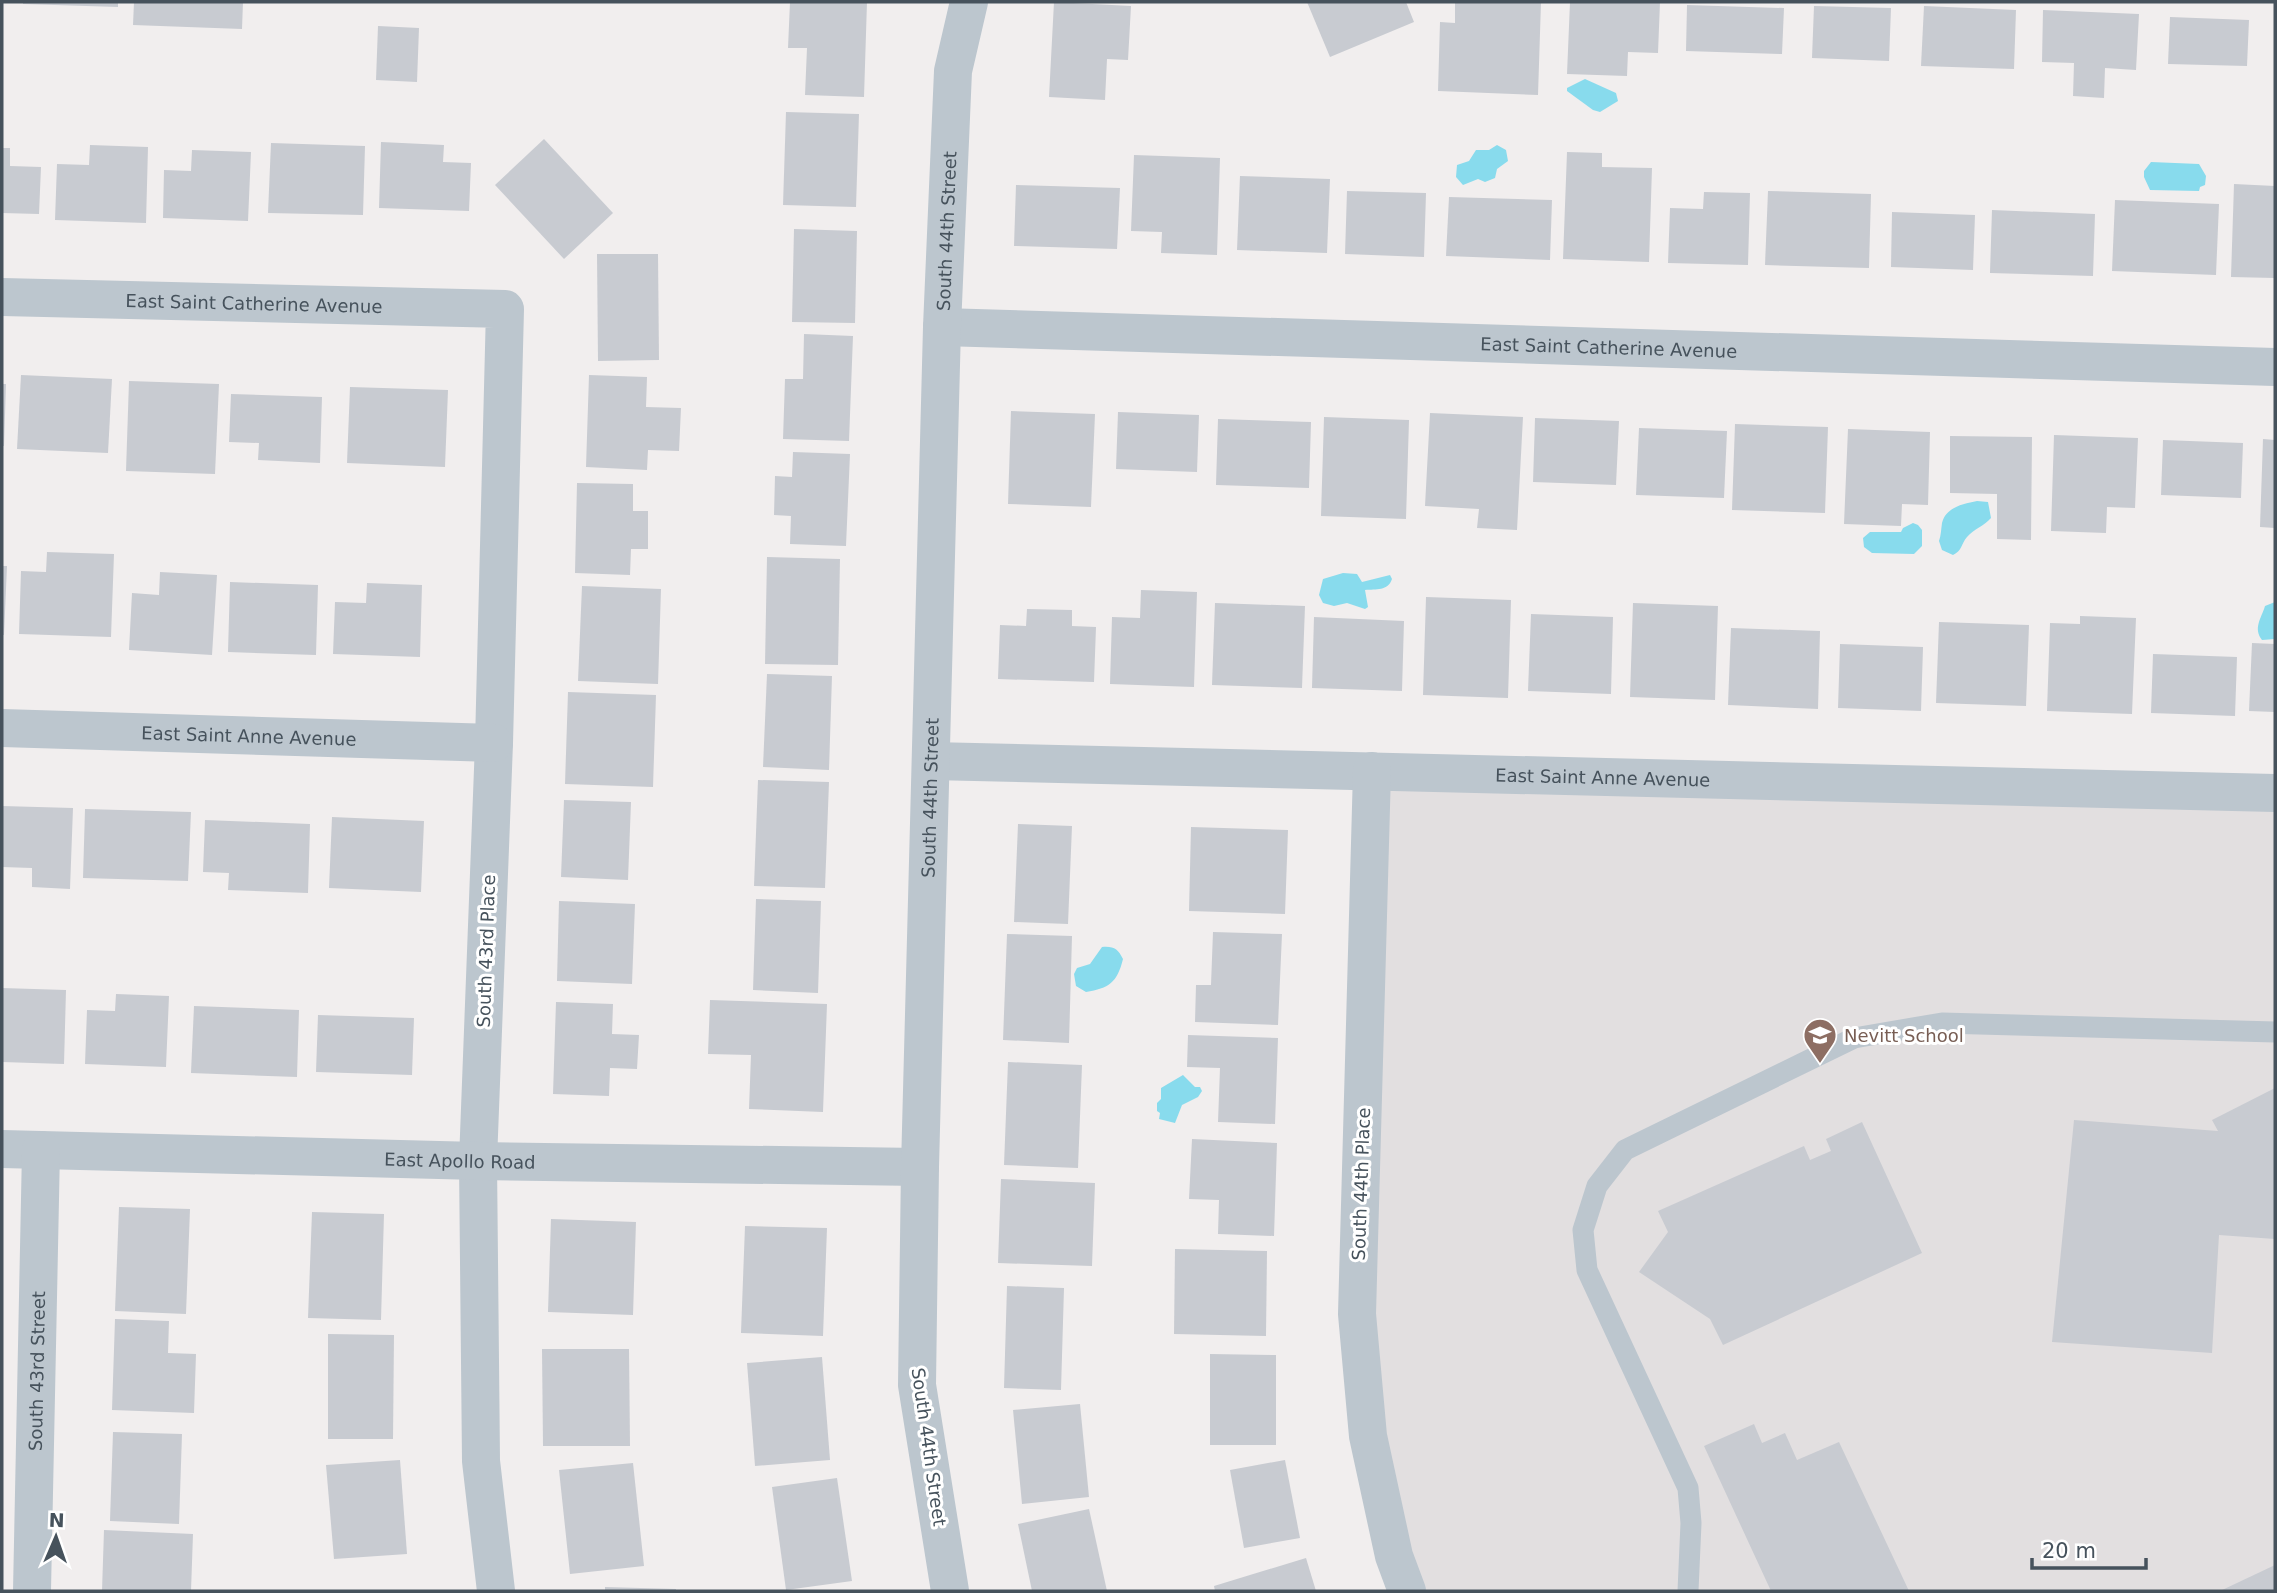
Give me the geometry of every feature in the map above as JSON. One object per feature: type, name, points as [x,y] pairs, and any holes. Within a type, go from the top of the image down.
[{"type":"street","name":"South 44th Street","points":[[950,1591],[917,1385],[920,1167],[942,327],[953,71],[970,2]]},
{"type":"street","name":"East Saint Catherine Avenue","points":[[2,297],[505,309]]},
{"type":"street","name":"South 43rd Place","points":[[496,1591],[481,1461],[478,1161],[494,743],[505,309]]},
{"type":"street","name":"East Saint Catherine Avenue","points":[[942,327],[2275,367]]},
{"type":"street","name":"East Saint Anne Avenue","points":[[2,728],[494,743]]},
{"type":"street","name":"East Saint Anne Avenue","points":[[931,761],[2275,793]]},
{"type":"street","name":"South 44th Place","points":[[1372,771],[1357,1314],[1368,1436],[1394,1556],[1407,1591]]},
{"type":"street","name":"East Apollo Road","points":[[2,1149],[478,1161],[920,1167]]},
{"type":"street","name":"South 43rd Street","points":[[32,1591],[41,1150]]},
{"type":"lane","points":[[1688,1591],[1691,1523],[1688,1488],[1587,1270],[1583,1230],[1597,1186],[1625,1150],[1854,1038],[1873,1034],[1942,1023],[2275,1032]]},
{"type":"shaded area","name":"Nevitt School","points":[[1372,771],[2275,793],[2275,1591],[1407,1591],[1368,1436]]},
{"type":"water","points":[[1585,79],[1616,93],[1618,101],[1600,112],[1567,91],[1567,88]]},
{"type":"water","points":[[1497,145],[1506,150],[1508,161],[1497,169],[1495,178],[1485,182],[1478,179],[1463,185],[1456,177],[1457,165],[1469,161],[1476,150],[1489,150]]},
{"type":"water","points":[[2151,162],[2199,164],[2206,176],[2205,185],[2200,187],[2199,191],[2150,190],[2144,171]]},
{"type":"water","points":[[1988,502],[1991,518],[1970,534],[1953,555],[1942,550],[1939,541],[1947,513],[1966,503]]},
{"type":"water","points":[[1913,523],[1922,530],[1922,546],[1914,554],[1872,553],[1864,547],[1863,538],[1870,532],[1901,532]]},
{"type":"water","points":[[1343,573],[1357,574],[1362,582],[1390,575],[1392,579],[1385,587],[1365,590],[1368,607],[1365,609],[1347,603],[1334,606],[1323,603],[1319,595],[1323,579]]},
{"type":"water","points":[[2275,602],[2275,639],[2262,640],[2258,631],[2260,619],[2265,606]]},
{"type":"water","points":[[1102,947],[1117,951],[1123,959],[1121,967],[1111,983],[1101,989],[1086,992],[1076,986],[1074,974],[1077,968],[1090,964]]},
{"type":"water","points":[[1183,1075],[1202,1091],[1198,1097],[1182,1105],[1175,1123],[1159,1119],[1157,1103],[1161,1099],[1161,1088]]},
{"type":"building","points":[[118,2],[118,7],[23,4]]},
{"type":"building","points":[[134,2],[243,2],[242,29],[133,25]]},
{"type":"building","points":[[790,2],[867,2],[864,97],[805,95],[807,48],[788,48]]},
{"type":"building","points":[[1054,2],[1131,6],[1128,60],[1107,59],[1105,100],[1049,97]]},
{"type":"building","points":[[1307,2],[1406,2],[1414,22],[1330,57]]},
{"type":"building","points":[[1455,2],[1541,2],[1538,95],[1438,91],[1440,22],[1455,23]]},
{"type":"building","points":[[1570,2],[1660,2],[1658,53],[1628,52],[1627,76],[1567,74]]},
{"type":"building","points":[[1687,5],[1784,8],[1782,54],[1686,51]]},
{"type":"building","points":[[1814,6],[1891,8],[1889,61],[1812,58]]},
{"type":"building","points":[[1924,6],[2016,10],[2014,69],[1921,66]]},
{"type":"building","points":[[2043,10],[2139,14],[2136,70],[2105,68],[2104,98],[2073,96],[2074,63],[2042,62]]},
{"type":"building","points":[[2170,17],[2249,20],[2247,66],[2168,64]]},
{"type":"building","points":[[378,26],[419,28],[417,82],[376,80]]},
{"type":"building","points":[[786,112],[859,114],[856,207],[783,205]]},
{"type":"building","points":[[544,139],[613,213],[564,259],[495,185]]},
{"type":"building","points":[[381,142],[444,145],[443,162],[471,163],[469,211],[379,208]]},
{"type":"building","points":[[271,143],[365,146],[363,215],[268,213]]},
{"type":"building","points":[[90,145],[148,147],[146,223],[55,220],[57,164],[89,165]]},
{"type":"building","points":[[2,148],[10,148],[10,166],[41,167],[39,214],[2,213]]},
{"type":"building","points":[[192,150],[251,152],[248,221],[163,218],[164,170],[191,171]]},
{"type":"building","points":[[1567,152],[1602,153],[1602,167],[1652,168],[1649,262],[1563,259]]},
{"type":"building","points":[[1134,155],[1220,158],[1217,255],[1161,253],[1162,232],[1131,231]]},
{"type":"building","points":[[1240,176],[1330,179],[1327,253],[1237,250]]},
{"type":"building","points":[[2234,184],[2275,186],[2275,278],[2231,277]]},
{"type":"building","points":[[1016,185],[1120,188],[1117,249],[1014,246]]},
{"type":"building","points":[[1347,191],[1426,193],[1424,257],[1345,254]]},
{"type":"building","points":[[1768,191],[1871,194],[1869,268],[1765,265]]},
{"type":"building","points":[[1704,192],[1750,193],[1748,265],[1668,263],[1670,208],[1703,209]]},
{"type":"building","points":[[1449,197],[1552,200],[1550,260],[1446,256]]},
{"type":"building","points":[[2115,200],[2219,204],[2216,275],[2112,271]]},
{"type":"building","points":[[1992,210],[2095,214],[2093,276],[1990,273]]},
{"type":"building","points":[[1892,212],[1975,215],[1973,270],[1891,267]]},
{"type":"building","points":[[794,229],[857,231],[855,323],[792,322]]},
{"type":"building","points":[[597,254],[658,254],[659,360],[598,361]]},
{"type":"building","points":[[804,334],[853,336],[849,441],[783,439],[785,379],[803,379]]},
{"type":"building","points":[[21,375],[112,379],[108,453],[17,449]]},
{"type":"building","points":[[589,375],[647,377],[646,407],[681,408],[679,451],[648,450],[647,470],[586,467]]},
{"type":"building","points":[[129,381],[219,384],[215,474],[126,471]]},
{"type":"building","points":[[2,384],[6,384],[4,446],[2,446]]},
{"type":"building","points":[[350,387],[448,390],[445,467],[347,463]]},
{"type":"building","points":[[231,394],[322,397],[320,463],[258,460],[259,443],[229,442]]},
{"type":"building","points":[[1011,411],[1095,414],[1091,507],[1008,504]]},
{"type":"building","points":[[1118,412],[1199,415],[1197,472],[1116,469]]},
{"type":"building","points":[[1430,413],[1523,417],[1517,530],[1477,528],[1479,509],[1425,506]]},
{"type":"building","points":[[1324,417],[1409,420],[1406,519],[1321,516]]},
{"type":"building","points":[[1535,418],[1619,421],[1616,485],[1533,482]]},
{"type":"building","points":[[1218,419],[1311,422],[1309,488],[1216,485]]},
{"type":"building","points":[[1735,424],[1828,427],[1825,513],[1732,510]]},
{"type":"building","points":[[1639,428],[1727,431],[1724,498],[1636,495]]},
{"type":"building","points":[[1848,429],[1930,432],[1928,505],[1902,504],[1901,526],[1844,524]]},
{"type":"building","points":[[2054,435],[2138,438],[2135,508],[2107,507],[2106,533],[2051,531]]},
{"type":"building","points":[[1950,436],[2032,437],[2031,540],[1997,539],[1997,494],[1950,493]]},
{"type":"building","points":[[2263,439],[2275,440],[2275,528],[2260,527]]},
{"type":"building","points":[[2163,440],[2243,443],[2241,498],[2161,495]]},
{"type":"building","points":[[793,452],[850,454],[846,546],[790,544],[791,516],[774,515],[775,476],[792,477]]},
{"type":"building","points":[[577,483],[633,484],[633,511],[648,511],[648,549],[631,549],[630,575],[575,573]]},
{"type":"building","points":[[47,552],[114,554],[111,637],[19,634],[21,571],[46,572]]},
{"type":"building","points":[[767,557],[840,559],[838,665],[765,664]]},
{"type":"building","points":[[2,566],[7,566],[4,635],[2,635]]},
{"type":"building","points":[[160,572],[217,575],[212,655],[129,650],[132,593],[159,595]]},
{"type":"building","points":[[230,582],[318,585],[316,655],[228,652]]},
{"type":"building","points":[[367,583],[422,585],[420,657],[333,654],[335,602],[366,603]]},
{"type":"building","points":[[582,586],[661,589],[658,684],[578,681]]},
{"type":"building","points":[[1141,590],[1197,592],[1194,687],[1110,684],[1112,617],[1140,618]]},
{"type":"building","points":[[1426,597],[1511,600],[1508,698],[1423,695]]},
{"type":"building","points":[[1215,603],[1305,606],[1302,688],[1212,685]]},
{"type":"building","points":[[1633,603],[1718,606],[1715,700],[1630,697]]},
{"type":"building","points":[[1027,609],[1072,610],[1072,626],[1096,627],[1094,682],[998,679],[1000,625],[1026,626]]},
{"type":"building","points":[[1531,614],[1613,617],[1611,694],[1528,691]]},
{"type":"building","points":[[2080,616],[2136,618],[2132,714],[2047,711],[2050,623],[2080,624]]},
{"type":"building","points":[[1314,617],[1404,621],[1402,691],[1312,688]]},
{"type":"building","points":[[1939,622],[2029,625],[2026,706],[1936,703]]},
{"type":"building","points":[[1731,628],[1820,631],[1818,709],[1728,705]]},
{"type":"building","points":[[2252,643],[2275,644],[2275,712],[2249,711]]},
{"type":"building","points":[[1840,644],[1923,647],[1921,711],[1838,708]]},
{"type":"building","points":[[2153,654],[2237,657],[2235,716],[2151,713]]},
{"type":"building","points":[[767,674],[832,676],[829,770],[763,767]]},
{"type":"building","points":[[568,692],[656,695],[653,787],[565,784]]},
{"type":"building","points":[[758,780],[829,782],[825,888],[754,886]]},
{"type":"building","points":[[564,800],[631,802],[628,880],[561,877]]},
{"type":"building","points":[[2,806],[73,808],[70,889],[32,887],[32,868],[2,867]]},
{"type":"building","points":[[85,809],[191,812],[188,881],[83,878]]},
{"type":"building","points":[[332,817],[424,821],[421,892],[329,888]]},
{"type":"building","points":[[205,820],[310,824],[308,893],[228,890],[229,873],[203,872]]},
{"type":"building","points":[[1018,824],[1072,826],[1068,924],[1014,922]]},
{"type":"building","points":[[1191,827],[1288,830],[1285,914],[1189,911]]},
{"type":"building","points":[[756,899],[821,901],[818,993],[753,990]]},
{"type":"building","points":[[559,901],[635,904],[632,984],[557,981]]},
{"type":"building","points":[[1213,932],[1282,934],[1278,1025],[1195,1022],[1196,985],[1211,985]]},
{"type":"building","points":[[1007,934],[1072,936],[1069,1043],[1003,1040]]},
{"type":"building","points":[[2,988],[66,990],[64,1064],[2,1062]]},
{"type":"building","points":[[116,994],[169,996],[166,1067],[85,1064],[87,1010],[115,1011]]},
{"type":"building","points":[[710,1000],[827,1004],[823,1112],[749,1109],[751,1055],[708,1054]]},
{"type":"building","points":[[556,1002],[613,1004],[612,1034],[639,1035],[637,1069],[610,1068],[609,1096],[553,1094]]},
{"type":"building","points":[[194,1006],[299,1010],[297,1077],[191,1073]]},
{"type":"building","points":[[318,1015],[414,1018],[412,1075],[316,1072]]},
{"type":"building","points":[[1188,1035],[1278,1038],[1275,1124],[1218,1122],[1220,1068],[1187,1067]]},
{"type":"building","points":[[1008,1062],[1082,1065],[1078,1168],[1004,1165]]},
{"type":"building","points":[[2275,1088],[2275,1239],[2219,1235],[2212,1353],[2052,1342],[2074,1120],[2218,1131],[2212,1120]]},
{"type":"building","points":[[1862,1122],[1922,1253],[1723,1345],[1710,1319],[1639,1272],[1668,1232],[1658,1211],[1804,1146],[1810,1160],[1831,1151],[1826,1139]]},
{"type":"building","points":[[1192,1139],[1277,1143],[1274,1236],[1218,1234],[1219,1200],[1189,1199]]},
{"type":"building","points":[[1001,1179],[1095,1183],[1092,1266],[998,1263]]},
{"type":"building","points":[[119,1207],[190,1209],[186,1314],[115,1311]]},
{"type":"building","points":[[312,1212],[384,1214],[381,1320],[308,1318]]},
{"type":"building","points":[[551,1219],[636,1222],[633,1315],[548,1312]]},
{"type":"building","points":[[745,1226],[827,1228],[823,1336],[741,1333]]},
{"type":"building","points":[[1175,1249],[1267,1251],[1266,1336],[1174,1334]]},
{"type":"building","points":[[1007,1286],[1064,1288],[1061,1390],[1004,1388]]},
{"type":"building","points":[[115,1319],[169,1321],[168,1353],[196,1354],[194,1413],[112,1410]]},
{"type":"building","points":[[328,1334],[394,1335],[393,1439],[328,1439]]},
{"type":"building","points":[[542,1349],[629,1349],[630,1446],[543,1446]]},
{"type":"building","points":[[1210,1354],[1276,1355],[1276,1445],[1210,1445]]},
{"type":"building","points":[[822,1357],[830,1460],[755,1466],[747,1363]]},
{"type":"building","points":[[1080,1404],[1089,1497],[1022,1504],[1013,1410]]},
{"type":"building","points":[[1754,1424],[1762,1443],[1785,1433],[1797,1460],[1839,1442],[1909,1591],[1771,1591],[1704,1446]]},
{"type":"building","points":[[113,1432],[182,1434],[179,1524],[110,1521]]},
{"type":"building","points":[[400,1460],[407,1554],[334,1559],[326,1465]]},
{"type":"building","points":[[1285,1460],[1300,1538],[1244,1548],[1230,1470]]},
{"type":"building","points":[[633,1463],[644,1566],[570,1574],[559,1470]]},
{"type":"building","points":[[837,1478],[852,1581],[786,1590],[772,1487]]},
{"type":"building","points":[[1089,1509],[1107,1591],[1032,1591],[1018,1524]]},
{"type":"building","points":[[104,1530],[193,1534],[191,1591],[102,1591]]},
{"type":"building","points":[[1306,1558],[1316,1591],[1215,1591],[1214,1586]]},
{"type":"building","points":[[2275,1565],[2275,1591],[2220,1591]]},
{"type":"building","points":[[605,1587],[676,1589],[676,1591],[605,1591]]},
{"type":"place","name":"Nevitt School","points":[[1820,1065]]}]
